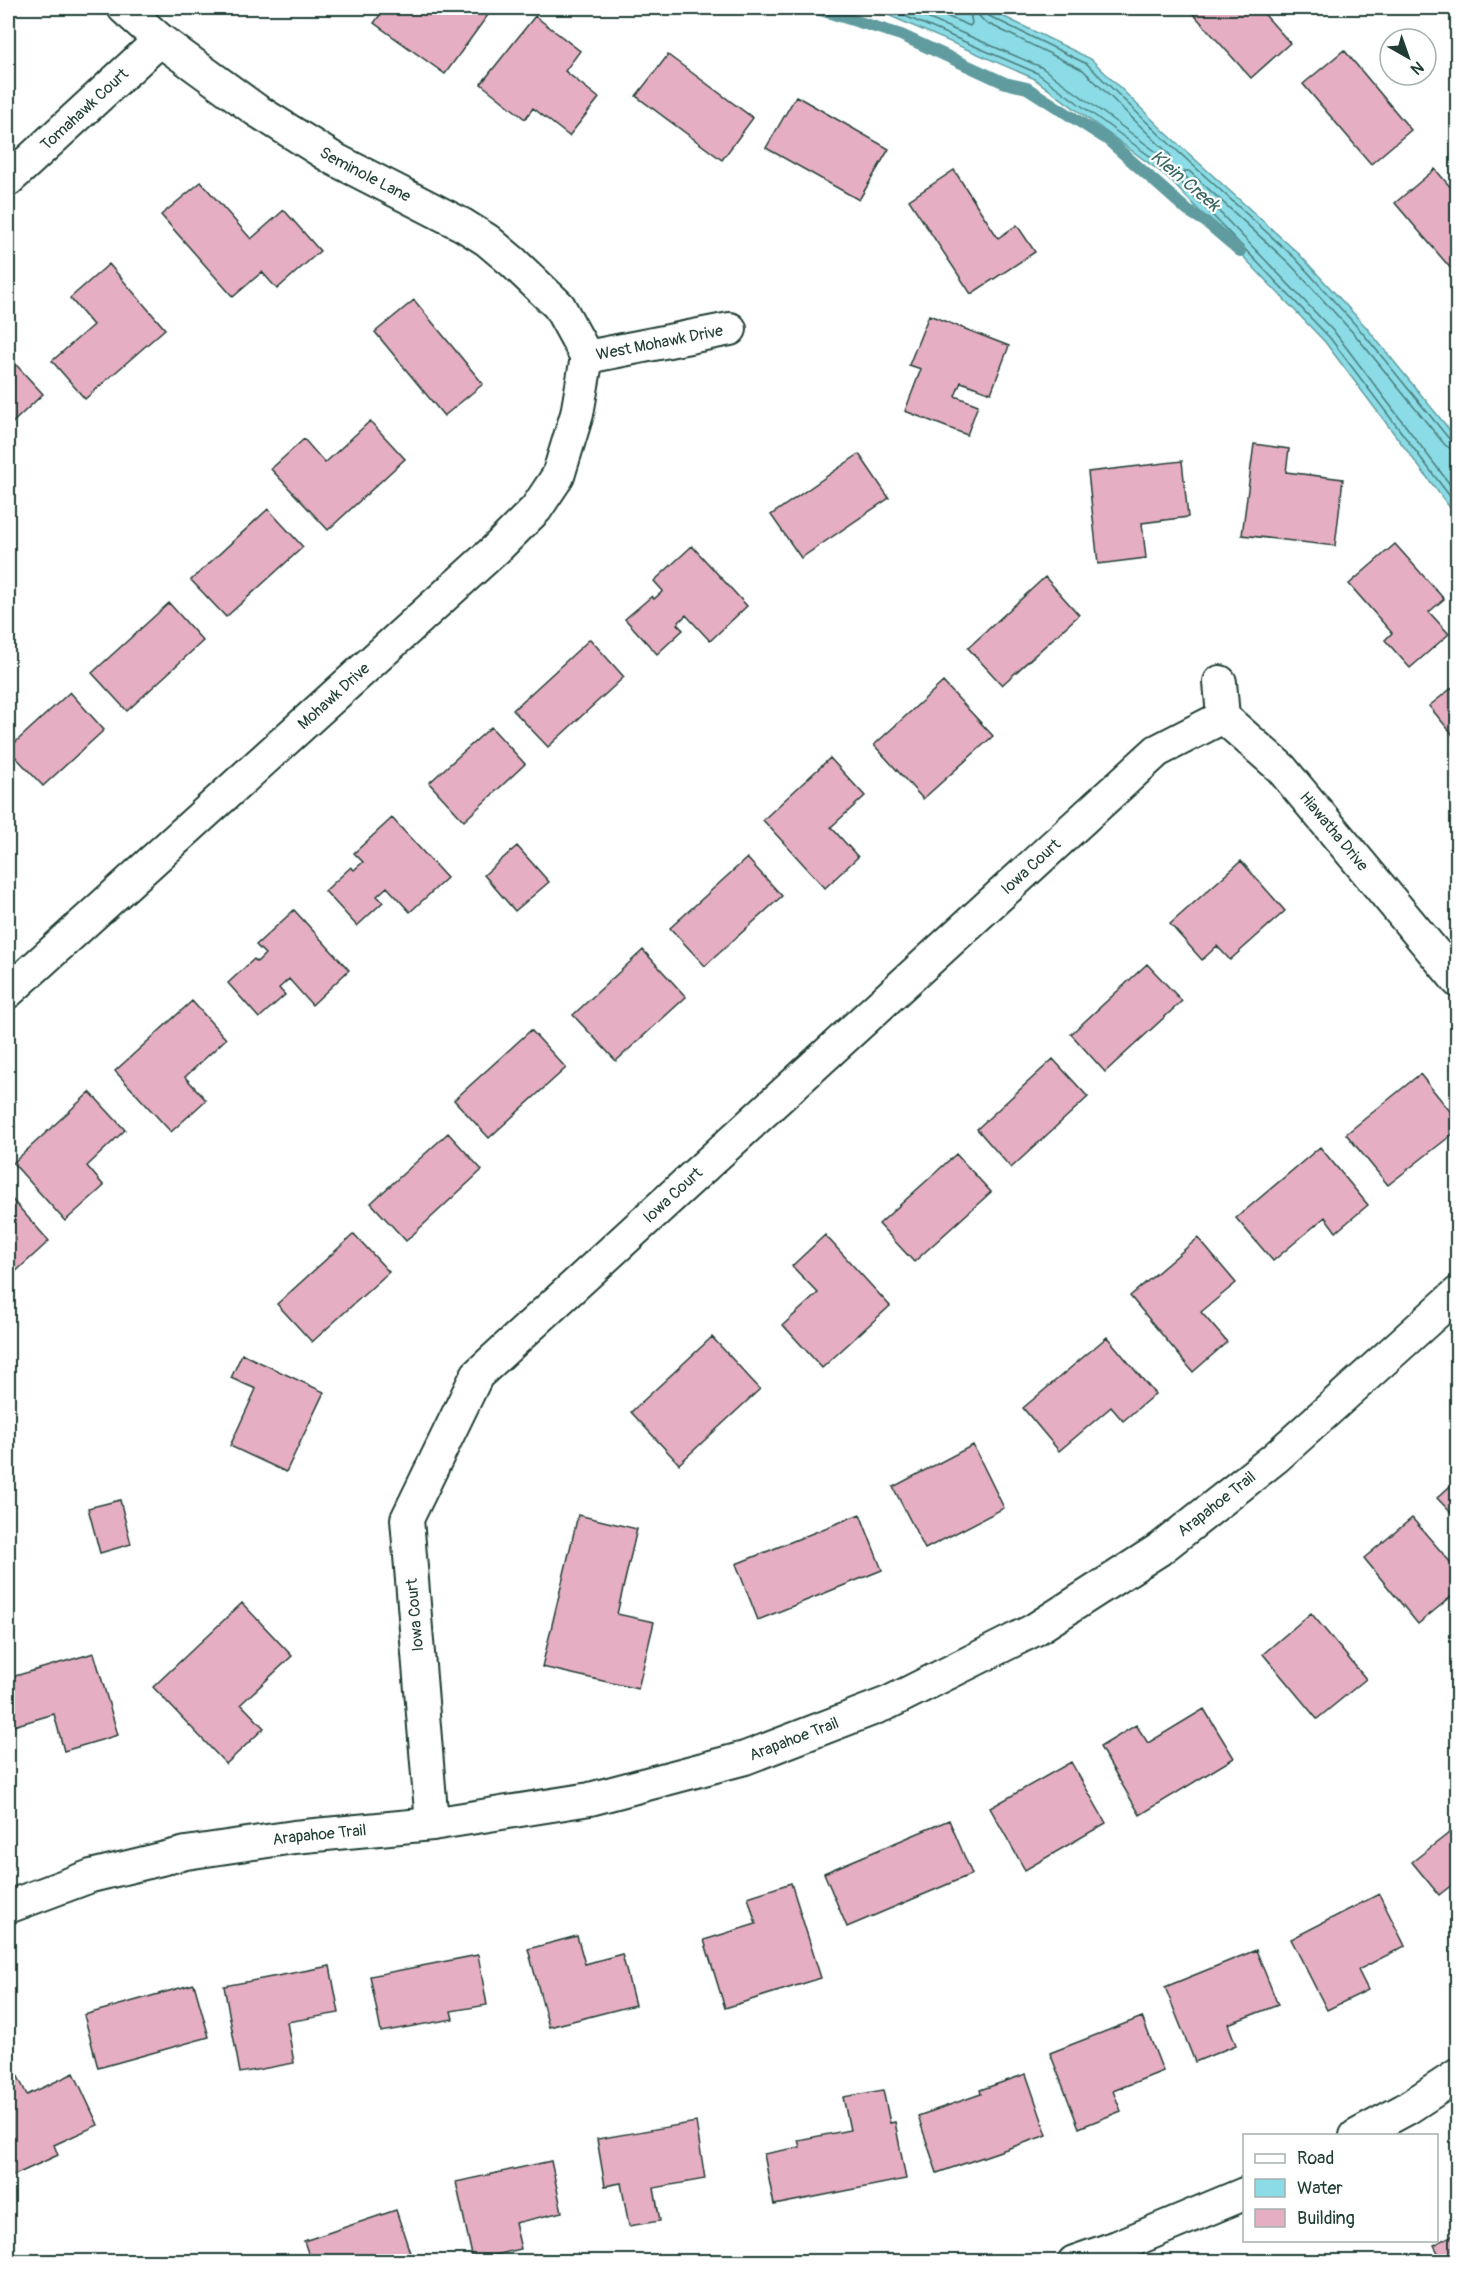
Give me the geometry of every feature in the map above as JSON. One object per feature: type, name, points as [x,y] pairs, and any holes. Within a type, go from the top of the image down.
[{"type":"street","name":"Seminole Lane","points":[[124,8],[160,40],[255,110],[334,159],[463,225],[487,240],[513,261],[560,306],[587,357]]},
{"type":"street","name":"Tomahawk Court","points":[[8,180],[160,40]]},
{"type":"street","name":"West Mohawk Drive","points":[[587,357],[730,329]]},
{"type":"street","name":"Mohawk Drive","points":[[8,992],[496,549],[536,509],[558,476],[577,414],[587,357]]},
{"type":"street","points":[[1220,682],[1223,717]]},
{"type":"street","name":"Hiawatha Drive","points":[[1223,717],[1281,768],[1458,981]]},
{"type":"street","name":"Iowa Court","points":[[432,1824],[407,1519],[477,1375],[1157,751],[1223,717]]},
{"type":"street","name":"Arapahoe Trail","points":[[8,1907],[91,1876],[186,1853],[294,1837],[432,1824],[590,1799],[745,1758],[888,1703],[1034,1630],[1160,1549],[1275,1458],[1458,1293]]},
{"type":"street","points":[[1360,2134],[1406,2109],[1458,2075]]},
{"type":"street","points":[[1074,2262],[1117,2247],[1243,2195]]},
{"type":"water","points":[[832,8],[986,8],[1091,59],[1165,132],[1299,254],[1366,327],[1457,439],[1457,517],[1325,342],[1166,176],[1033,78],[888,15]]},
{"type":"building","points":[[385,8],[493,8],[445,74],[374,23]]},
{"type":"building","points":[[1188,8],[1259,8],[1290,43],[1251,78]]},
{"type":"building","points":[[535,16],[580,51],[565,71],[599,98],[569,136],[533,108],[525,119],[481,84]]},
{"type":"building","points":[[1344,50],[1411,130],[1371,164],[1303,84]]},
{"type":"building","points":[[668,55],[753,118],[722,160],[636,96]]},
{"type":"building","points":[[796,96],[889,149],[859,200],[766,148]]},
{"type":"building","points":[[1435,169],[1458,196],[1458,277],[1395,203]]},
{"type":"building","points":[[954,170],[998,238],[1017,225],[1035,252],[971,294],[909,200]]},
{"type":"building","points":[[201,182],[251,239],[284,210],[320,251],[277,289],[262,272],[233,297],[161,215]]},
{"type":"building","points":[[109,264],[165,329],[85,399],[52,361],[93,325],[70,298]]},
{"type":"building","points":[[414,300],[483,384],[444,416],[375,332]]},
{"type":"building","points":[[929,315],[1009,346],[991,393],[961,382],[955,396],[978,405],[967,435],[905,411],[921,369],[909,365]]},
{"type":"building","points":[[8,356],[43,394],[8,427]]},
{"type":"building","points":[[370,421],[405,459],[328,530],[271,469],[304,439],[325,463]]},
{"type":"building","points":[[1254,444],[1289,449],[1286,472],[1343,479],[1335,546],[1242,535]]},
{"type":"building","points":[[859,454],[889,498],[801,558],[771,515]]},
{"type":"building","points":[[1182,461],[1188,517],[1142,523],[1146,558],[1098,564],[1088,472]]},
{"type":"building","points":[[268,509],[303,547],[226,617],[191,580]]},
{"type":"building","points":[[1395,544],[1444,599],[1429,612],[1449,634],[1410,668],[1385,640],[1392,633],[1349,584]]},
{"type":"building","points":[[692,546],[747,606],[710,641],[686,615],[677,624],[683,630],[657,654],[625,619],[652,596],[654,599],[663,591],[654,581]]},
{"type":"building","points":[[1045,577],[1079,615],[1002,685],[968,648]]},
{"type":"building","points":[[169,603],[203,641],[127,711],[92,673]]},
{"type":"building","points":[[590,639],[624,677],[548,747],[513,710]]},
{"type":"building","points":[[943,682],[993,736],[923,799],[874,745]]},
{"type":"building","points":[[1458,683],[1458,741],[1429,706]]},
{"type":"building","points":[[70,692],[104,730],[43,786],[8,749]]},
{"type":"building","points":[[491,727],[525,764],[464,821],[429,783]]},
{"type":"building","points":[[830,758],[865,796],[831,827],[858,857],[825,888],[763,820]]},
{"type":"building","points":[[392,818],[447,878],[410,912],[387,887],[377,896],[383,902],[357,926],[325,891],[351,867],[354,870],[363,862],[354,853]]},
{"type":"building","points":[[517,846],[549,882],[515,911],[484,875]]},
{"type":"building","points":[[747,858],[782,896],[705,966],[670,928]]},
{"type":"building","points":[[1241,861],[1285,911],[1230,960],[1217,946],[1202,960],[1170,924]]},
{"type":"building","points":[[294,910],[349,970],[312,1005],[289,979],[279,988],[285,995],[259,1018],[228,983],[254,959],[257,962],[265,954],[256,945]]},
{"type":"building","points":[[643,950],[686,997],[616,1061],[573,1015]]},
{"type":"building","points":[[1147,964],[1182,1001],[1105,1072],[1071,1034]]},
{"type":"building","points":[[192,1001],[226,1039],[185,1077],[206,1100],[171,1132],[115,1071]]},
{"type":"building","points":[[531,1030],[566,1068],[489,1138],[454,1100]]},
{"type":"building","points":[[1053,1059],[1088,1097],[1011,1168],[977,1129]]},
{"type":"building","points":[[1420,1074],[1458,1121],[1458,1130],[1388,1185],[1346,1134]]},
{"type":"building","points":[[90,1092],[125,1130],[87,1166],[104,1186],[65,1221],[13,1163]]},
{"type":"building","points":[[448,1133],[482,1170],[406,1241],[371,1203]]},
{"type":"building","points":[[1320,1147],[1368,1205],[1336,1232],[1325,1217],[1273,1261],[1236,1218]]},
{"type":"building","points":[[956,1154],[991,1192],[914,1262],[879,1224]]},
{"type":"building","points":[[8,1195],[49,1241],[12,1275],[8,1271]]},
{"type":"building","points":[[354,1234],[389,1272],[312,1342],[277,1304]]},
{"type":"building","points":[[825,1235],[890,1306],[822,1368],[783,1325],[818,1293],[792,1266]]},
{"type":"building","points":[[1198,1238],[1236,1283],[1201,1312],[1227,1342],[1193,1372],[1130,1296]]},
{"type":"building","points":[[712,1337],[760,1389],[679,1464],[631,1412]]},
{"type":"building","points":[[1107,1337],[1155,1394],[1123,1421],[1111,1407],[1059,1451],[1023,1408]]},
{"type":"building","points":[[242,1354],[324,1392],[286,1472],[230,1446],[256,1389],[231,1378]]},
{"type":"building","points":[[973,1445],[1004,1508],[925,1549],[893,1487]]},
{"type":"building","points":[[1458,1479],[1458,1520],[1437,1498]]},
{"type":"building","points":[[120,1500],[131,1544],[100,1553],[88,1508]]},
{"type":"building","points":[[860,1514],[882,1570],[758,1620],[736,1564]]},
{"type":"building","points":[[578,1515],[637,1529],[617,1614],[654,1622],[638,1689],[542,1667]]},
{"type":"building","points":[[1412,1518],[1458,1571],[1458,1591],[1418,1624],[1364,1558]]},
{"type":"building","points":[[242,1603],[292,1656],[241,1704],[264,1728],[226,1764],[153,1687]]},
{"type":"building","points":[[1311,1613],[1366,1679],[1317,1719],[1263,1654]]},
{"type":"building","points":[[94,1653],[118,1735],[64,1751],[54,1714],[10,1727],[8,1678]]},
{"type":"building","points":[[1204,1709],[1234,1758],[1140,1815],[1100,1747],[1136,1725],[1148,1743]]},
{"type":"building","points":[[1071,1762],[1106,1823],[1025,1870],[990,1808]]},
{"type":"building","points":[[949,1820],[972,1874],[847,1927],[824,1873]]},
{"type":"building","points":[[1458,1826],[1458,1880],[1439,1895],[1412,1862]]},
{"type":"building","points":[[791,1883],[821,1978],[725,2008],[704,1940],[756,1924],[748,1897]]},
{"type":"building","points":[[1379,1894],[1405,1946],[1358,1970],[1368,1990],[1327,2010],[1291,1939]]},
{"type":"building","points":[[577,1936],[585,1964],[622,1954],[635,2005],[549,2027],[528,1949]]},
{"type":"building","points":[[1256,1950],[1278,2005],[1228,2024],[1236,2045],[1195,2062],[1165,1987]]},
{"type":"building","points":[[478,1955],[487,2005],[451,2011],[453,2019],[381,2032],[370,1976]]},
{"type":"building","points":[[330,1966],[339,2013],[287,2022],[294,2063],[240,2073],[224,1986]]},
{"type":"building","points":[[194,1984],[209,2037],[98,2068],[84,2015]]},
{"type":"building","points":[[1142,2017],[1163,2071],[1113,2091],[1121,2111],[1079,2128],[1050,2053]]},
{"type":"building","points":[[8,2056],[27,2095],[74,2073],[98,2125],[54,2145],[58,2155],[8,2178]]},
{"type":"building","points":[[1026,2074],[1047,2135],[937,2173],[918,2116],[981,2094],[980,2090]]},
{"type":"building","points":[[883,2090],[890,2123],[895,2122],[906,2179],[774,2205],[764,2154],[800,2147],[798,2140],[850,2130],[843,2097]]},
{"type":"building","points":[[696,2122],[705,2179],[654,2188],[660,2221],[629,2226],[621,2183],[605,2186],[597,2139]]},
{"type":"building","points":[[551,2161],[562,2212],[515,2223],[521,2249],[473,2260],[456,2182]]},
{"type":"building","points":[[396,2210],[413,2262],[311,2262],[304,2241]]},
{"type":"building","points":[[1458,2232],[1458,2262],[1443,2262],[1434,2245]]},
{"type":"waterway","name":"Klein Creek","points":[[814,8],[901,35],[1005,83],[1027,88],[1108,140],[1188,211],[1206,222],[1240,251]]}]
